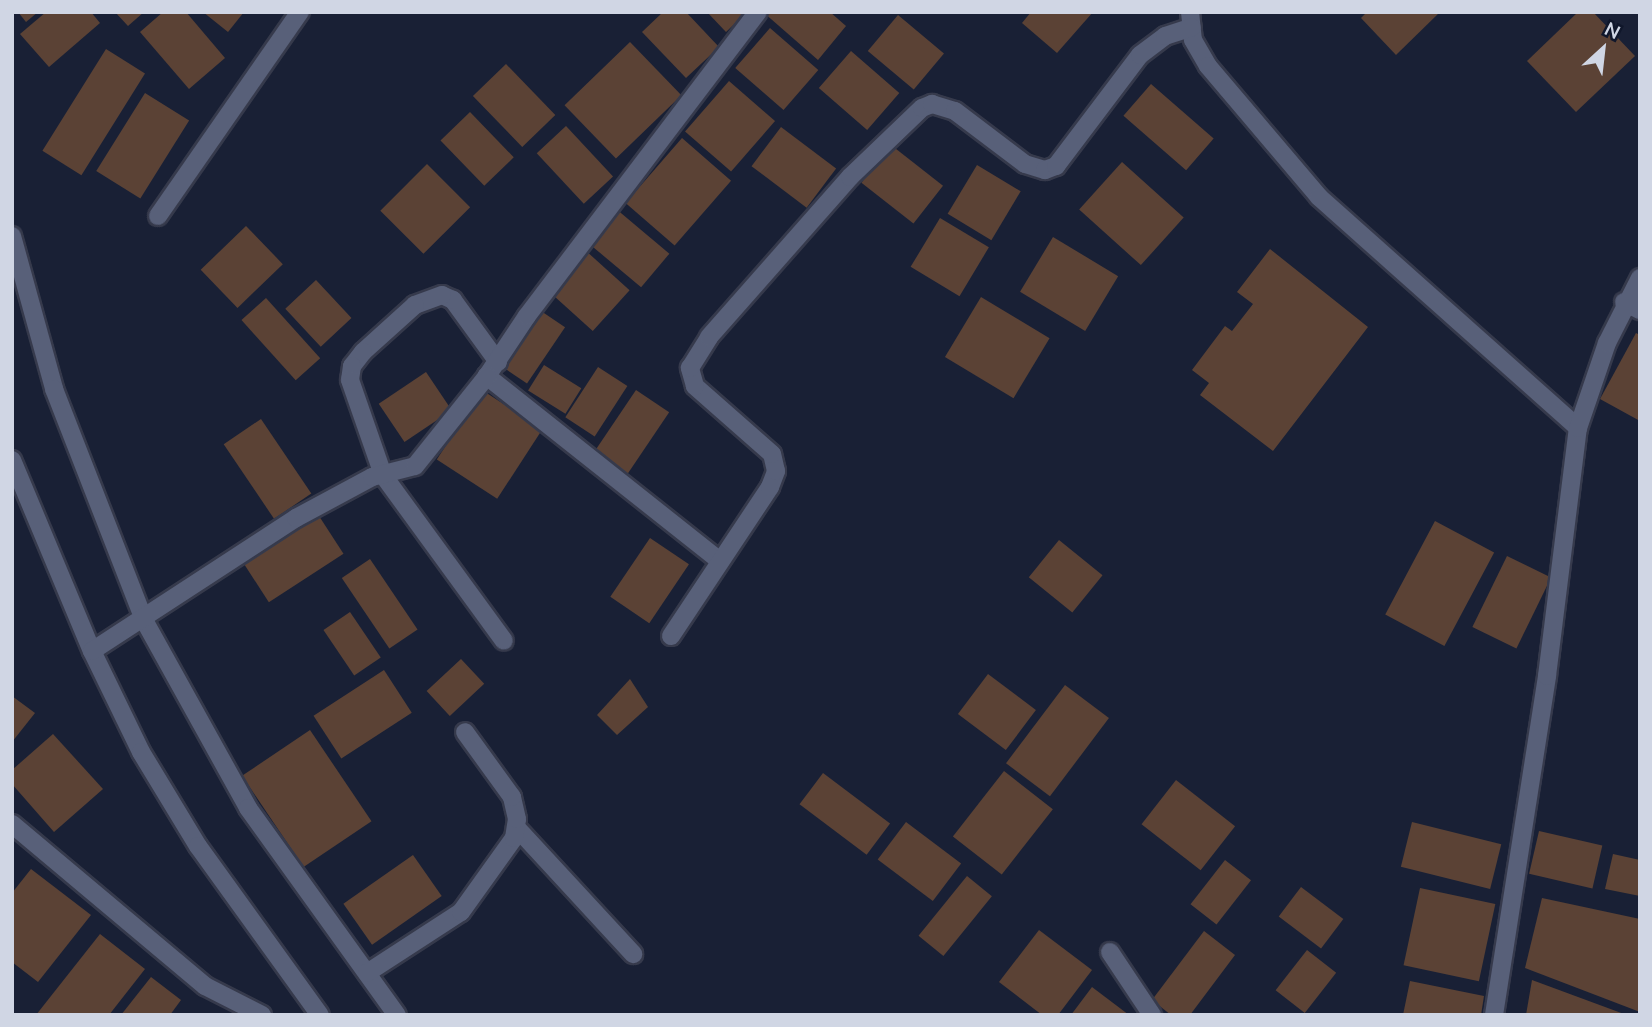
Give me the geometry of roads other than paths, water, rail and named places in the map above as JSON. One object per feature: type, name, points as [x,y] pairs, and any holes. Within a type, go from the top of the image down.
[{"type":"street","points":[[158,216],[300,12]]},
{"type":"street","points":[[92,651],[144,620],[296,518],[383,475],[415,466],[493,369],[527,316],[758,12]]},
{"type":"street","points":[[671,636],[776,471],[772,454],[695,386],[690,368],[709,337],[850,177],[922,108],[932,104],[956,111],[1025,164],[1045,170],[1056,166],[1140,55],[1191,20],[1193,40],[1208,66],[1319,197],[1578,428]]},
{"type":"street","points":[[12,236],[54,389],[144,620],[248,808],[397,1015]]},
{"type":"street","points":[[1494,1015],[1547,676],[1578,428],[1632,306],[1640,278]]},
{"type":"street","points":[[505,641],[383,475],[350,380],[352,366],[363,352],[415,305],[442,295],[453,300],[493,369],[720,561]]},
{"type":"street","points":[[12,460],[92,651],[141,752],[198,846],[320,1015]]},
{"type":"street","points":[[367,973],[461,912],[514,838],[516,827],[512,797],[465,732]]},
{"type":"street","points":[[12,824],[205,986],[262,1015]]},
{"type":"street","points":[[516,827],[633,954]]},
{"type":"street","points":[[1110,952],[1152,1015]]}]
